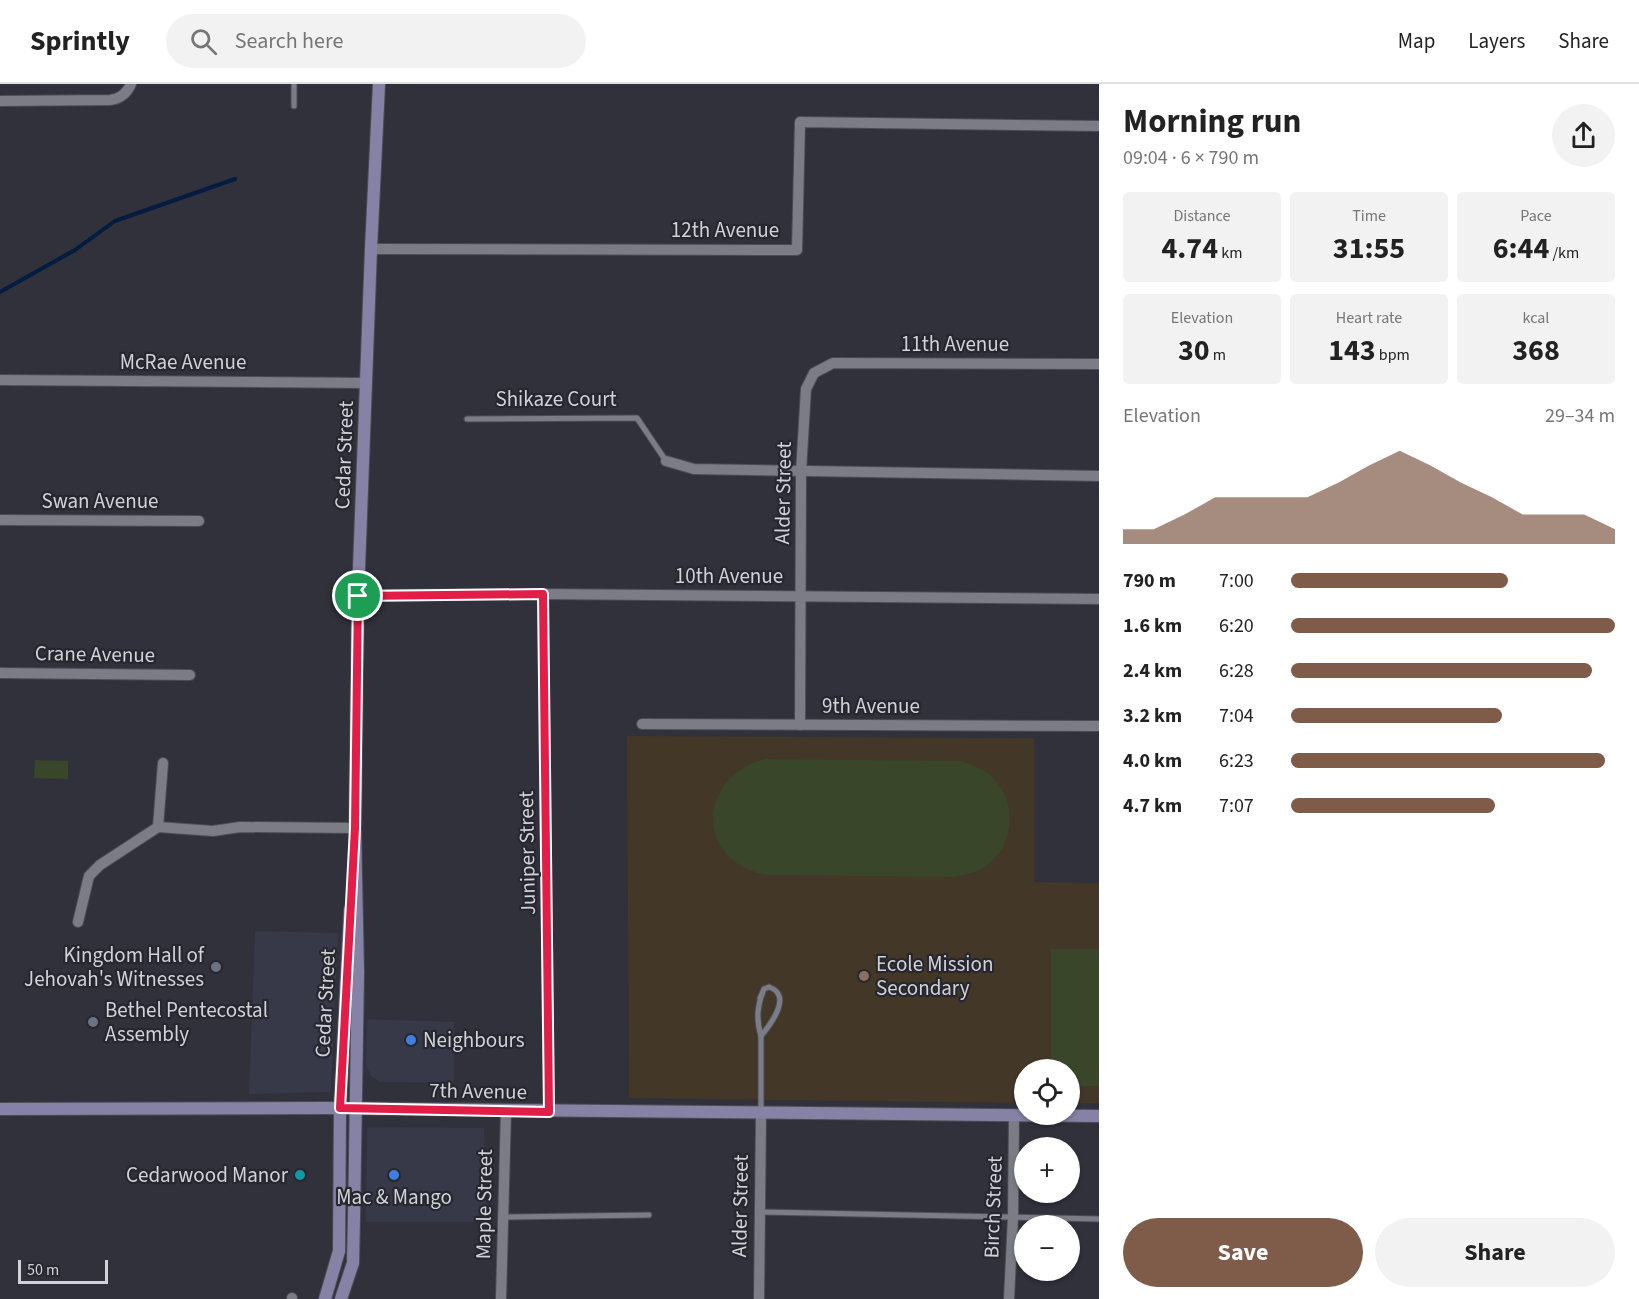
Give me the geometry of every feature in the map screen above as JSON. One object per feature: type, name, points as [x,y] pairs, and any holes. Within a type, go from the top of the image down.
[{"type":"main road","name":"Cedar Street","points":[[341,1299],[352,1263],[358,972],[355,828],[358,596],[379,84]]},
{"type":"main road","name":"Cedar Street","points":[[325,1299],[339,1251],[340,1108],[355,828]]},
{"type":"main road","name":"7th Avenue","points":[[0,1109],[356,1108],[1014,1116]]},
{"type":"main road","name":"7th Avenue","points":[[1080,1116],[1099,1116]]},
{"type":"street","points":[[0,101],[110,100],[117,99],[131,84]]},
{"type":"street","name":"12th Avenue","points":[[371,249],[797,250],[800,122],[1099,126]]},
{"type":"street","name":"11th Avenue","points":[[814,373],[833,363],[1099,364]]},
{"type":"street","name":"Alder Street","points":[[800,725],[801,472],[806,389],[814,373]]},
{"type":"street","name":"McRae Avenue","points":[[0,380],[366,383]]},
{"type":"street","name":"Shikaze Court","points":[[666,461],[694,469],[1099,476]]},
{"type":"street","name":"Swan Avenue","points":[[0,520],[199,521]]},
{"type":"street","name":"10th Avenue","points":[[358,596],[543,594],[1099,599]]},
{"type":"street","name":"Juniper Street","points":[[543,594],[549,1112]]},
{"type":"street","name":"Crane Avenue","points":[[0,673],[190,675]]},
{"type":"street","name":"9th Avenue","points":[[642,724],[1099,726]]},
{"type":"street","points":[[158,828],[163,763]]},
{"type":"street","points":[[78,922],[89,876],[100,865],[158,828],[213,831],[240,828],[355,828]]},
{"type":"street","name":"Maple Street","points":[[501,1299],[506,1110]]},
{"type":"street","name":"Alder Street","points":[[759,1299],[761,1113]]},
{"type":"street","name":"Birch Street","points":[[1009,1299],[1014,1116]]},
{"type":"lane","points":[[294,84],[294,106]]},
{"type":"lane","name":"Shikaze Court","points":[[467,419],[637,418],[666,461]]},
{"type":"lane","points":[[761,1036],[775,1017],[780,1002],[774,988],[764,989],[758,1005],[757,1022],[761,1036],[761,1113]]},
{"type":"lane","points":[[760,1212],[1099,1219]]},
{"type":"lane","points":[[503,1217],[649,1215]]},
{"type":"shaded area","name":"Ecole Mission Secondary","points":[[627,736],[1034,738],[1034,882],[1099,883],[1099,1103],[1080,1103],[1080,1059],[1014,1059],[1014,1103],[629,1098]]},
{"type":"shaded area","points":[[255,931],[338,933],[331,1092],[249,1094]]},
{"type":"shaded area","points":[[367,1019],[454,1022],[454,1083],[380,1082],[371,1076],[366,1065]]},
{"type":"shaded area","points":[[367,1127],[484,1128],[487,1222],[366,1222]]},
{"type":"green space","points":[[764,759],[961,761],[986,772],[1002,789],[1009,814],[1006,840],[1000,852],[980,870],[953,877],[768,875],[745,868],[728,855],[717,839],[713,821],[716,802],[725,784],[741,770]]},
{"type":"green space","points":[[35,760],[68,761],[68,779],[34,778]]},
{"type":"green space","points":[[1051,949],[1099,949],[1099,1086],[1080,1086],[1080,1059],[1051,1059]]},
{"type":"waterway","points":[[0,292],[75,250],[115,221],[235,179]]},
{"type":"place","name":"Kingdom Hall of Jehovah's Witnesses","points":[[216,967]]},
{"type":"place","name":"Ecole Mission Secondary","points":[[864,976]]},
{"type":"place","name":"Bethel Pentecostal Assembly","points":[[93,1022]]},
{"type":"place","name":"Neighbours","points":[[411,1040]]},
{"type":"place","name":"Cedarwood Manor","points":[[300,1175]]},
{"type":"place","name":"Mac & Mango","points":[[394,1175]]},
{"type":"route","points":[[543,594],[549,1112],[340,1108],[355,828],[358,596],[543,594]]}]
